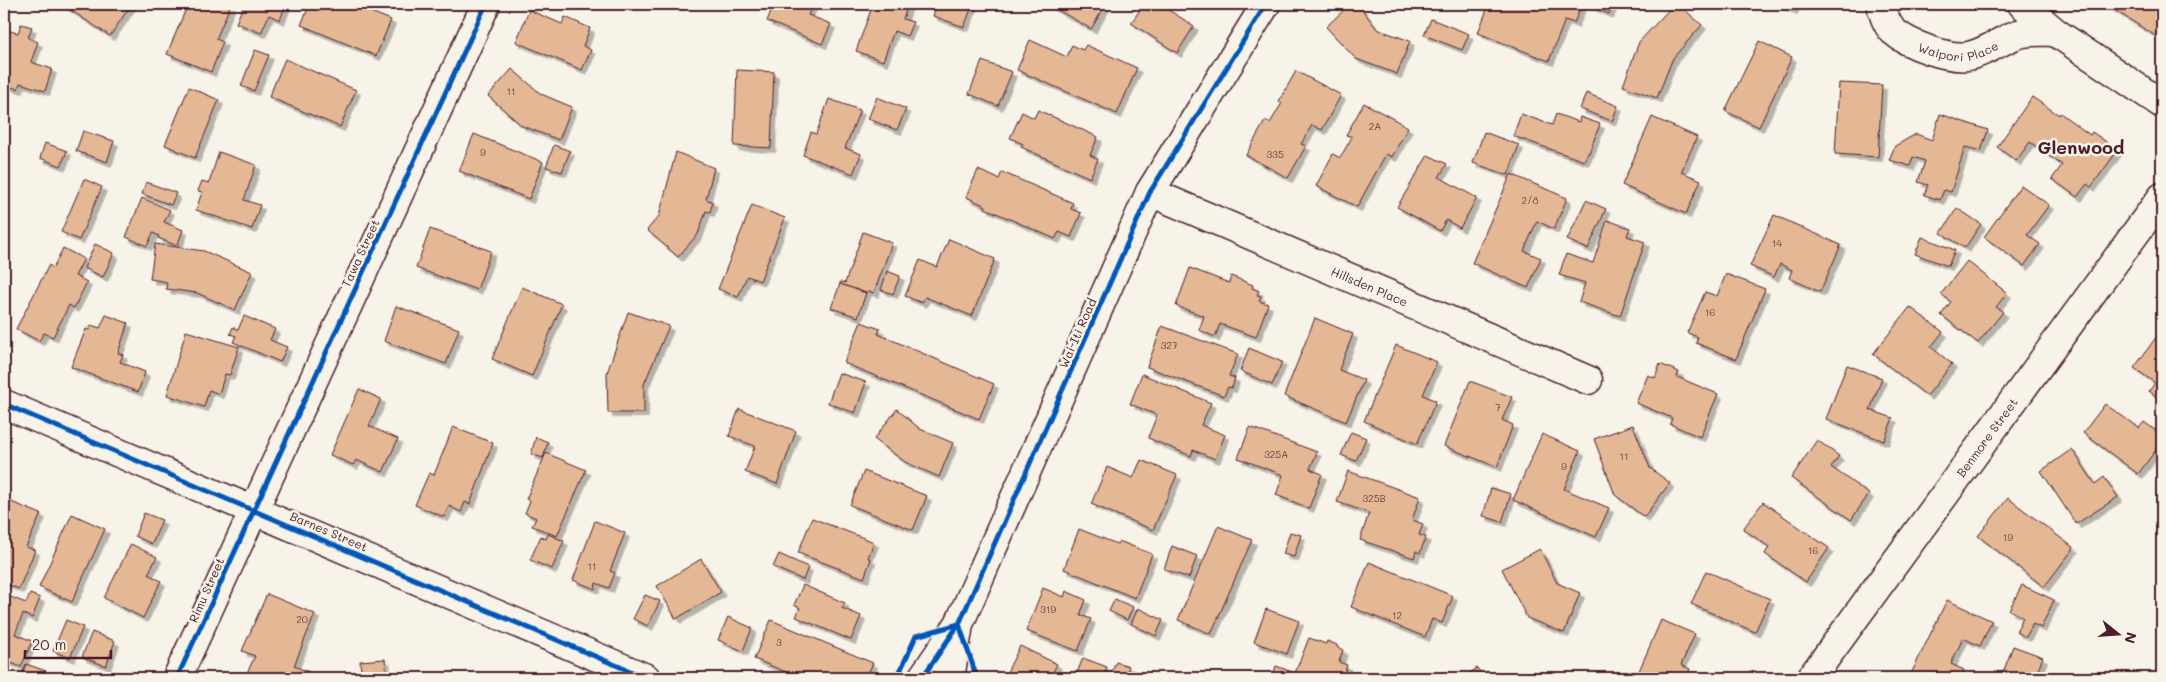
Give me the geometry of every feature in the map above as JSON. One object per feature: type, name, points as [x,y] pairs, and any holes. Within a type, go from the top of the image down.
[{"type":"street","name":"Tawa Street","points":[[253,510],[486,4]]},
{"type":"street","name":"Wai-Iti Road","points":[[922,678],[959,624],[1150,192],[1266,4]]},
{"type":"street","name":"Waipori Place","points":[[1882,4],[1882,11],[1892,30],[1910,42],[1940,53],[1967,56],[1988,49],[2014,35],[2033,32],[2055,32]]},
{"type":"street","points":[[2022,4],[2055,32],[2162,104]]},
{"type":"street","name":"Hillsden Place","points":[[1150,192],[1588,380]]},
{"type":"street","name":"Benmore Street","points":[[1811,678],[2162,197]]},
{"type":"street","name":"Barnes Street","points":[[4,404],[646,678]]},
{"type":"street","name":"Rimu Street","points":[[177,678],[253,510]]},
{"type":"street","name":"Wai-Iti Road","points":[[950,678],[959,624]]},
{"type":"building","points":[[61,4],[130,4],[131,5],[110,36]]},
{"type":"building","points":[[188,4],[231,4],[216,39],[223,42],[211,72],[167,54]]},
{"type":"building","points":[[244,4],[286,4],[280,20],[269,15],[261,33],[236,23]]},
{"type":"building","points":[[310,4],[351,4],[391,20],[376,56],[301,25]]},
{"type":"building","points":[[774,4],[813,4],[808,15],[831,24],[822,44],[767,21]]},
{"type":"building","points":[[873,4],[908,4],[903,19],[913,22],[907,36],[894,31],[883,61],[856,51]]},
{"type":"building","points":[[937,4],[973,4],[964,27],[933,16]]},
{"type":"building","points":[[1047,4],[1100,4],[1105,6],[1091,29]]},
{"type":"building","points":[[1154,4],[1159,4],[1194,26],[1177,53],[1131,23],[1142,7],[1150,11]]},
{"type":"building","points":[[1350,4],[1358,4],[1377,29],[1410,41],[1397,74],[1356,59],[1326,27]]},
{"type":"building","points":[[1489,4],[1582,4],[1574,23],[1565,20],[1549,61],[1478,33]]},
{"type":"building","points":[[1588,4],[1613,4],[1609,14]]},
{"type":"building","points":[[1674,4],[1678,4],[1702,25],[1673,58],[1657,98],[1623,86],[1639,42]]},
{"type":"building","points":[[1775,4],[1795,4],[1793,10]]},
{"type":"building","points":[[2109,4],[2162,4],[2162,40],[2108,6]]},
{"type":"building","points":[[529,10],[562,24],[565,17],[590,28],[583,46],[591,50],[582,70],[516,42]]},
{"type":"building","points":[[1431,19],[1469,34],[1462,50],[1424,35]]},
{"type":"building","points":[[21,24],[32,27],[28,38],[38,42],[31,62],[52,69],[45,91],[20,83],[18,89],[4,85],[4,38],[6,30],[18,33]]},
{"type":"building","points":[[1030,40],[1067,57],[1072,45],[1083,50],[1086,45],[1137,68],[1117,114],[1017,70]]},
{"type":"building","points":[[1759,41],[1792,57],[1759,127],[1725,111]]},
{"type":"building","points":[[255,50],[269,55],[254,91],[241,86]]},
{"type":"building","points":[[285,59],[356,90],[340,127],[269,97]]},
{"type":"building","points":[[982,61],[1012,72],[998,106],[969,94]]},
{"type":"building","points":[[512,69],[541,94],[572,107],[559,140],[522,126],[488,96]]},
{"type":"building","points":[[737,70],[774,72],[771,148],[734,146]]},
{"type":"building","points":[[1296,71],[1341,95],[1322,130],[1312,125],[1301,144],[1306,146],[1288,178],[1246,155],[1265,121],[1270,123],[1282,103],[1279,101]]},
{"type":"building","points":[[1839,83],[1882,85],[1878,157],[1835,154]]},
{"type":"building","points":[[189,87],[219,100],[195,158],[165,145]]},
{"type":"building","points":[[1586,93],[1618,106],[1612,121],[1580,109]]},
{"type":"building","points":[[877,97],[906,109],[897,130],[868,119]]},
{"type":"building","points":[[2032,97],[2059,115],[2060,113],[2090,135],[2092,132],[2118,150],[2091,187],[2087,184],[2077,197],[2052,179],[2062,165],[2030,142],[2016,161],[1997,147]]},
{"type":"building","points":[[829,99],[860,110],[845,148],[861,154],[853,174],[803,155],[811,132],[816,134]]},
{"type":"building","points":[[1364,103],[1408,127],[1392,157],[1386,154],[1357,207],[1316,186],[1333,154],[1340,158],[1352,137],[1346,135]]},
{"type":"building","points":[[1038,110],[1098,137],[1090,155],[1098,159],[1090,178],[1021,147],[1023,144],[1010,138],[1022,112],[1034,118]]},
{"type":"building","points":[[1521,114],[1552,125],[1556,114],[1579,122],[1580,117],[1600,124],[1584,161],[1513,136]]},
{"type":"building","points":[[1940,114],[1988,130],[1981,151],[1965,147],[1951,192],[1944,190],[1940,200],[1924,195],[1928,185],[1918,182],[1925,161],[1913,157],[1910,166],[1889,160],[1895,146],[1916,134],[1932,140]]},
{"type":"building","points":[[1652,117],[1697,137],[1681,172],[1701,180],[1686,214],[1622,185]]},
{"type":"building","points":[[83,131],[114,141],[107,162],[76,151]]},
{"type":"building","points":[[1484,132],[1519,145],[1508,175],[1473,163]]},
{"type":"building","points":[[474,134],[543,162],[529,199],[459,171]]},
{"type":"building","points":[[45,143],[67,151],[61,166],[40,158]]},
{"type":"building","points":[[554,145],[570,151],[562,172],[546,167]]},
{"type":"building","points":[[219,152],[256,165],[244,200],[260,205],[252,229],[196,210],[202,192],[198,191],[202,181],[209,183]]},
{"type":"building","points":[[676,152],[714,168],[706,199],[713,202],[710,212],[706,211],[698,234],[678,257],[647,230],[659,216]]},
{"type":"building","points":[[1428,155],[1447,164],[1439,177],[1477,198],[1460,228],[1446,220],[1440,231],[1397,207]]},
{"type":"building","points":[[978,170],[999,179],[1002,172],[1073,203],[1071,209],[1081,213],[1071,237],[1059,232],[1055,239],[985,208],[986,206],[966,197]]},
{"type":"building","points":[[1511,174],[1567,198],[1554,229],[1537,221],[1524,251],[1541,258],[1528,288],[1472,263]]},
{"type":"building","points":[[84,179],[102,187],[79,240],[61,232]]},
{"type":"building","points":[[146,182],[176,193],[171,205],[142,194]]},
{"type":"building","points":[[2021,185],[2049,205],[2027,235],[2040,244],[2024,266],[1984,237]]},
{"type":"building","points":[[142,198],[170,210],[164,222],[183,230],[177,246],[158,238],[159,236],[153,233],[147,246],[126,237]]},
{"type":"building","points":[[1586,200],[1606,209],[1588,249],[1567,240]]},
{"type":"building","points":[[752,205],[785,218],[760,281],[747,276],[738,297],[718,289]]},
{"type":"building","points":[[1957,208],[1981,224],[1965,248],[1941,233]]},
{"type":"building","points":[[1774,215],[1841,245],[1820,292],[1789,278],[1792,270],[1780,264],[1774,277],[1750,266]]},
{"type":"building","points":[[1607,220],[1630,228],[1627,236],[1645,242],[1620,316],[1579,302],[1585,283],[1559,275],[1566,254],[1593,263]]},
{"type":"building","points":[[430,229],[491,251],[477,290],[416,268]]},
{"type":"building","points":[[863,232],[892,243],[874,293],[868,291],[866,293],[840,284],[840,282],[845,283]]},
{"type":"building","points":[[1922,237],[1955,250],[1948,266],[1915,254]]},
{"type":"building","points":[[949,239],[995,259],[972,316],[925,297],[922,303],[905,296],[920,260],[937,267]]},
{"type":"building","points":[[95,244],[114,253],[103,277],[84,268]]},
{"type":"building","points":[[155,244],[204,251],[252,272],[235,310],[197,293],[166,289],[167,282],[150,279]]},
{"type":"building","points":[[63,248],[84,259],[75,276],[87,282],[74,308],[69,305],[53,337],[44,333],[39,341],[16,329],[49,265],[53,268]]},
{"type":"building","points":[[1967,261],[2007,293],[1996,307],[2003,312],[1978,343],[1941,315],[1951,302],[1941,294]]},
{"type":"building","points":[[1190,268],[1229,283],[1231,276],[1253,285],[1252,288],[1259,291],[1257,295],[1261,296],[1259,301],[1268,304],[1256,337],[1220,324],[1215,337],[1199,330],[1204,316],[1176,306]]},
{"type":"building","points":[[887,271],[900,276],[893,294],[881,290]]},
{"type":"building","points":[[1726,274],[1765,289],[1736,359],[1696,343],[1698,337],[1687,333],[1705,292],[1717,296]]},
{"type":"building","points":[[840,284],[866,293],[858,317],[831,308]]},
{"type":"building","points":[[522,287],[562,304],[532,376],[492,359]]},
{"type":"building","points":[[396,306],[459,329],[446,364],[384,341]]},
{"type":"building","points":[[1910,307],[1943,332],[1931,347],[1952,364],[1927,396],[1873,354]]},
{"type":"building","points":[[628,312],[669,326],[644,384],[644,413],[608,413],[607,373]]},
{"type":"building","points":[[106,315],[128,323],[118,353],[123,355],[120,362],[145,372],[138,392],[71,367],[86,329],[89,330],[91,325],[100,328]]},
{"type":"building","points":[[244,316],[275,329],[270,340],[287,347],[280,362],[233,342],[236,336],[230,334],[233,327],[238,330]]},
{"type":"building","points":[[1315,318],[1353,334],[1339,370],[1364,380],[1346,422],[1284,396]]},
{"type":"building","points":[[861,322],[880,329],[878,334],[994,384],[979,419],[844,363]]},
{"type":"building","points":[[1162,326],[1238,354],[1229,376],[1235,378],[1232,388],[1228,387],[1224,396],[1147,367]]},
{"type":"building","points":[[2162,329],[2162,401],[2149,391],[2155,383],[2134,368]]},
{"type":"building","points":[[186,331],[239,347],[230,375],[225,374],[219,394],[209,390],[204,407],[167,395]]},
{"type":"building","points":[[1396,345],[1437,362],[1423,395],[1436,401],[1417,444],[1364,421]]},
{"type":"building","points":[[1249,348],[1282,362],[1272,385],[1240,371]]},
{"type":"building","points":[[1660,364],[1679,372],[1677,377],[1718,394],[1700,437],[1670,424],[1672,418],[1636,403],[1648,375],[1655,378]]},
{"type":"building","points":[[1847,365],[1882,378],[1870,410],[1893,418],[1884,441],[1826,419]]},
{"type":"building","points":[[839,373],[866,382],[855,413],[828,403]]},
{"type":"building","points":[[1142,374],[1211,403],[1201,425],[1225,435],[1215,459],[1193,450],[1191,456],[1148,438],[1157,415],[1130,404]]},
{"type":"building","points":[[1470,381],[1512,397],[1502,420],[1513,425],[1497,467],[1444,446]]},
{"type":"building","points":[[359,389],[381,399],[369,426],[398,439],[383,472],[356,460],[353,465],[330,455]]},
{"type":"building","points":[[2105,404],[2139,428],[2144,422],[2162,435],[2162,442],[2138,474],[2083,433]]},
{"type":"building","points":[[739,409],[796,431],[777,484],[745,472],[755,446],[729,436]]},
{"type":"building","points":[[897,409],[920,429],[953,443],[939,477],[905,462],[874,439]]},
{"type":"building","points":[[1633,425],[1650,468],[1670,483],[1644,517],[1615,495],[1594,439]]},
{"type":"building","points":[[453,427],[493,443],[470,504],[465,502],[461,512],[449,506],[444,517],[415,505],[429,473],[434,475]]},
{"type":"building","points":[[1250,427],[1317,452],[1310,469],[1322,474],[1309,508],[1276,495],[1283,475],[1238,458]]},
{"type":"building","points":[[1351,432],[1366,438],[1356,461],[1341,455]]},
{"type":"building","points":[[1542,434],[1580,451],[1564,489],[1609,508],[1596,537],[1513,500]]},
{"type":"building","points":[[536,437],[548,442],[543,458],[531,454]]},
{"type":"building","points":[[1817,440],[1839,456],[1831,467],[1869,494],[1851,520],[1791,478]]},
{"type":"building","points":[[2072,449],[2095,484],[2104,477],[2118,497],[2076,524],[2041,471]]},
{"type":"building","points":[[546,453],[586,470],[557,536],[532,526],[536,518],[525,513],[530,501],[526,499]]},
{"type":"building","points":[[1141,460],[1177,475],[1153,530],[1091,504],[1107,467],[1133,478]]},
{"type":"building","points":[[864,471],[927,496],[913,530],[850,505]]},
{"type":"building","points":[[1348,471],[1420,497],[1412,520],[1423,524],[1419,535],[1426,537],[1420,553],[1416,551],[1414,558],[1360,540],[1369,513],[1337,502]]},
{"type":"building","points":[[1491,488],[1511,494],[1502,522],[1483,516]]},
{"type":"building","points":[[2008,498],[2074,548],[2044,587],[1978,536]]},
{"type":"building","points":[[9,501],[41,514],[26,547],[35,550],[19,589],[4,583],[4,514]]},
{"type":"building","points":[[1763,502],[1829,548],[1806,582],[1765,554],[1769,547],[1743,529]]},
{"type":"building","points":[[144,513],[162,520],[152,544],[135,536]]},
{"type":"building","points":[[72,514],[105,529],[72,602],[39,587]]},
{"type":"building","points":[[812,518],[874,542],[868,558],[871,559],[864,578],[798,553]]},
{"type":"building","points":[[595,521],[625,533],[610,571],[615,573],[609,588],[596,583],[595,589],[573,580]]},
{"type":"building","points":[[1218,526],[1252,540],[1211,634],[1178,620]]},
{"type":"building","points":[[1079,529],[1117,544],[1119,541],[1152,554],[1135,598],[1064,569]]},
{"type":"building","points":[[1290,532],[1301,535],[1294,557],[1283,554]]},
{"type":"building","points":[[548,534],[564,541],[552,569],[530,560],[541,536],[546,539]]},
{"type":"building","points":[[131,544],[157,557],[148,574],[161,581],[143,618],[104,598]]},
{"type":"building","points":[[1172,546],[1197,556],[1189,578],[1164,569]]},
{"type":"building","points":[[1540,549],[1557,583],[1580,593],[1564,633],[1527,618],[1502,569]]},
{"type":"building","points":[[779,554],[808,567],[803,580],[773,567]]},
{"type":"building","points":[[701,559],[721,592],[676,619],[657,586]]},
{"type":"building","points":[[1369,562],[1453,596],[1442,623],[1432,619],[1425,637],[1351,607]]},
{"type":"building","points":[[1706,571],[1770,599],[1755,632],[1691,604]]},
{"type":"building","points":[[803,585],[845,603],[842,608],[861,616],[851,640],[796,617],[800,608],[794,605]]},
{"type":"building","points":[[2022,585],[2054,600],[2041,628],[2033,624],[2026,637],[2016,632],[2023,617],[2009,610]]},
{"type":"building","points":[[1043,588],[1064,597],[1066,591],[1086,600],[1080,615],[1091,619],[1078,651],[1026,631]]},
{"type":"building","points":[[30,594],[40,598],[32,618],[23,614],[15,634],[32,641],[21,667],[4,660],[4,607],[8,596],[26,603]]},
{"type":"building","points":[[267,594],[315,614],[294,666],[309,672],[306,678],[253,678],[246,675],[255,656],[242,651]]},
{"type":"building","points":[[645,595],[660,601],[648,626],[633,619]]},
{"type":"building","points":[[1115,599],[1133,607],[1127,620],[1109,611]]},
{"type":"building","points":[[1947,600],[1992,621],[1980,646],[1963,638],[1951,664],[1964,670],[1961,678],[1909,678]]},
{"type":"building","points":[[1138,608],[1163,620],[1156,636],[1131,624]]},
{"type":"building","points":[[1266,609],[1299,621],[1287,654],[1254,642]]},
{"type":"building","points":[[728,617],[752,628],[743,651],[718,640]]},
{"type":"building","points":[[66,620],[83,627],[70,658],[53,651]]},
{"type":"building","points":[[771,620],[873,663],[866,678],[812,678],[806,676],[801,678],[754,659]]},
{"type":"building","points":[[1661,620],[1695,634],[1681,665],[1690,669],[1686,678],[1636,678]]},
{"type":"building","points":[[92,632],[115,641],[106,666],[82,657]]},
{"type":"building","points":[[1309,638],[1326,644],[1327,641],[1343,650],[1339,662],[1347,665],[1343,678],[1272,678],[1276,666],[1295,673]]},
{"type":"building","points":[[1020,646],[1057,664],[1050,678],[1004,678]]},
{"type":"building","points":[[2013,646],[2043,657],[2035,678],[2001,678]]},
{"type":"building","points":[[1083,658],[1107,667],[1103,678],[1075,678]]},
{"type":"building","points":[[385,659],[387,678],[354,678],[354,672],[361,671],[360,661]]},
{"type":"building","points":[[1116,662],[1129,666],[1125,678],[1111,674]]},
{"type":"building","points":[[26,664],[46,671],[44,678],[17,678],[18,676],[21,677]]},
{"type":"building","points":[[1477,668],[1485,678],[1463,678]]},
{"type":"cycle path","points":[[177,678],[486,4]]},
{"type":"cycle path","points":[[922,678],[959,624],[1150,192],[1266,4]]},
{"type":"cycle path","points":[[4,404],[646,678]]},
{"type":"cycle path","points":[[897,678],[916,636],[959,624],[977,678]]},
{"type":"district","name":"Glenwood","points":[[2081,147]]}]
